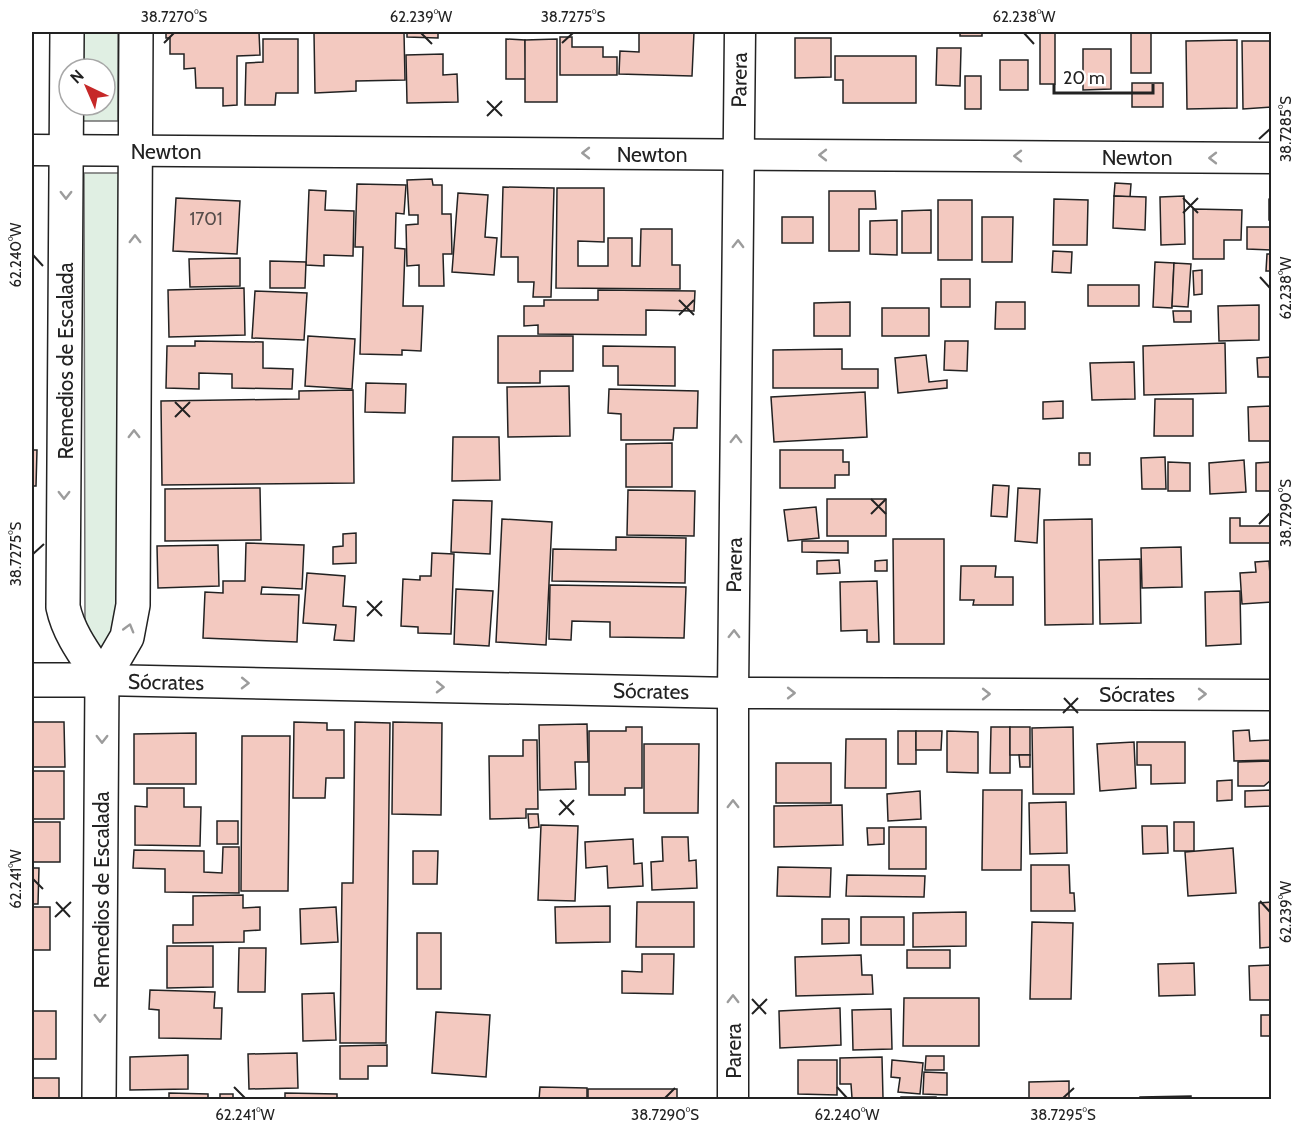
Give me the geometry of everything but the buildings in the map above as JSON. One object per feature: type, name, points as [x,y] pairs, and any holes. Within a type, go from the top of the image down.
[{"type":"main road","name":"Remedios de Escalada","points":[[67,32],[63,607],[66,621],[74,638],[102,680]]},
{"type":"main road","name":"Remedios de Escalada","points":[[99,1100],[102,680],[127,637],[133,605],[136,32]]},
{"type":"main road","name":"Sócrates","points":[[32,680],[102,680]]},
{"type":"street","name":"Parera","points":[[733,1100],[733,693],[740,32]]},
{"type":"street","name":"Newton","points":[[32,150],[1272,158]]},
{"type":"street","name":"Sócrates","points":[[102,680],[733,693],[1272,694]]},
{"type":"green space","points":[[79,32],[118,32],[118,121],[79,121],[79,117],[117,117],[117,57],[79,57]]},
{"type":"green space","points":[[84,173],[122,173],[116,623],[105,657],[85,632]]}]
